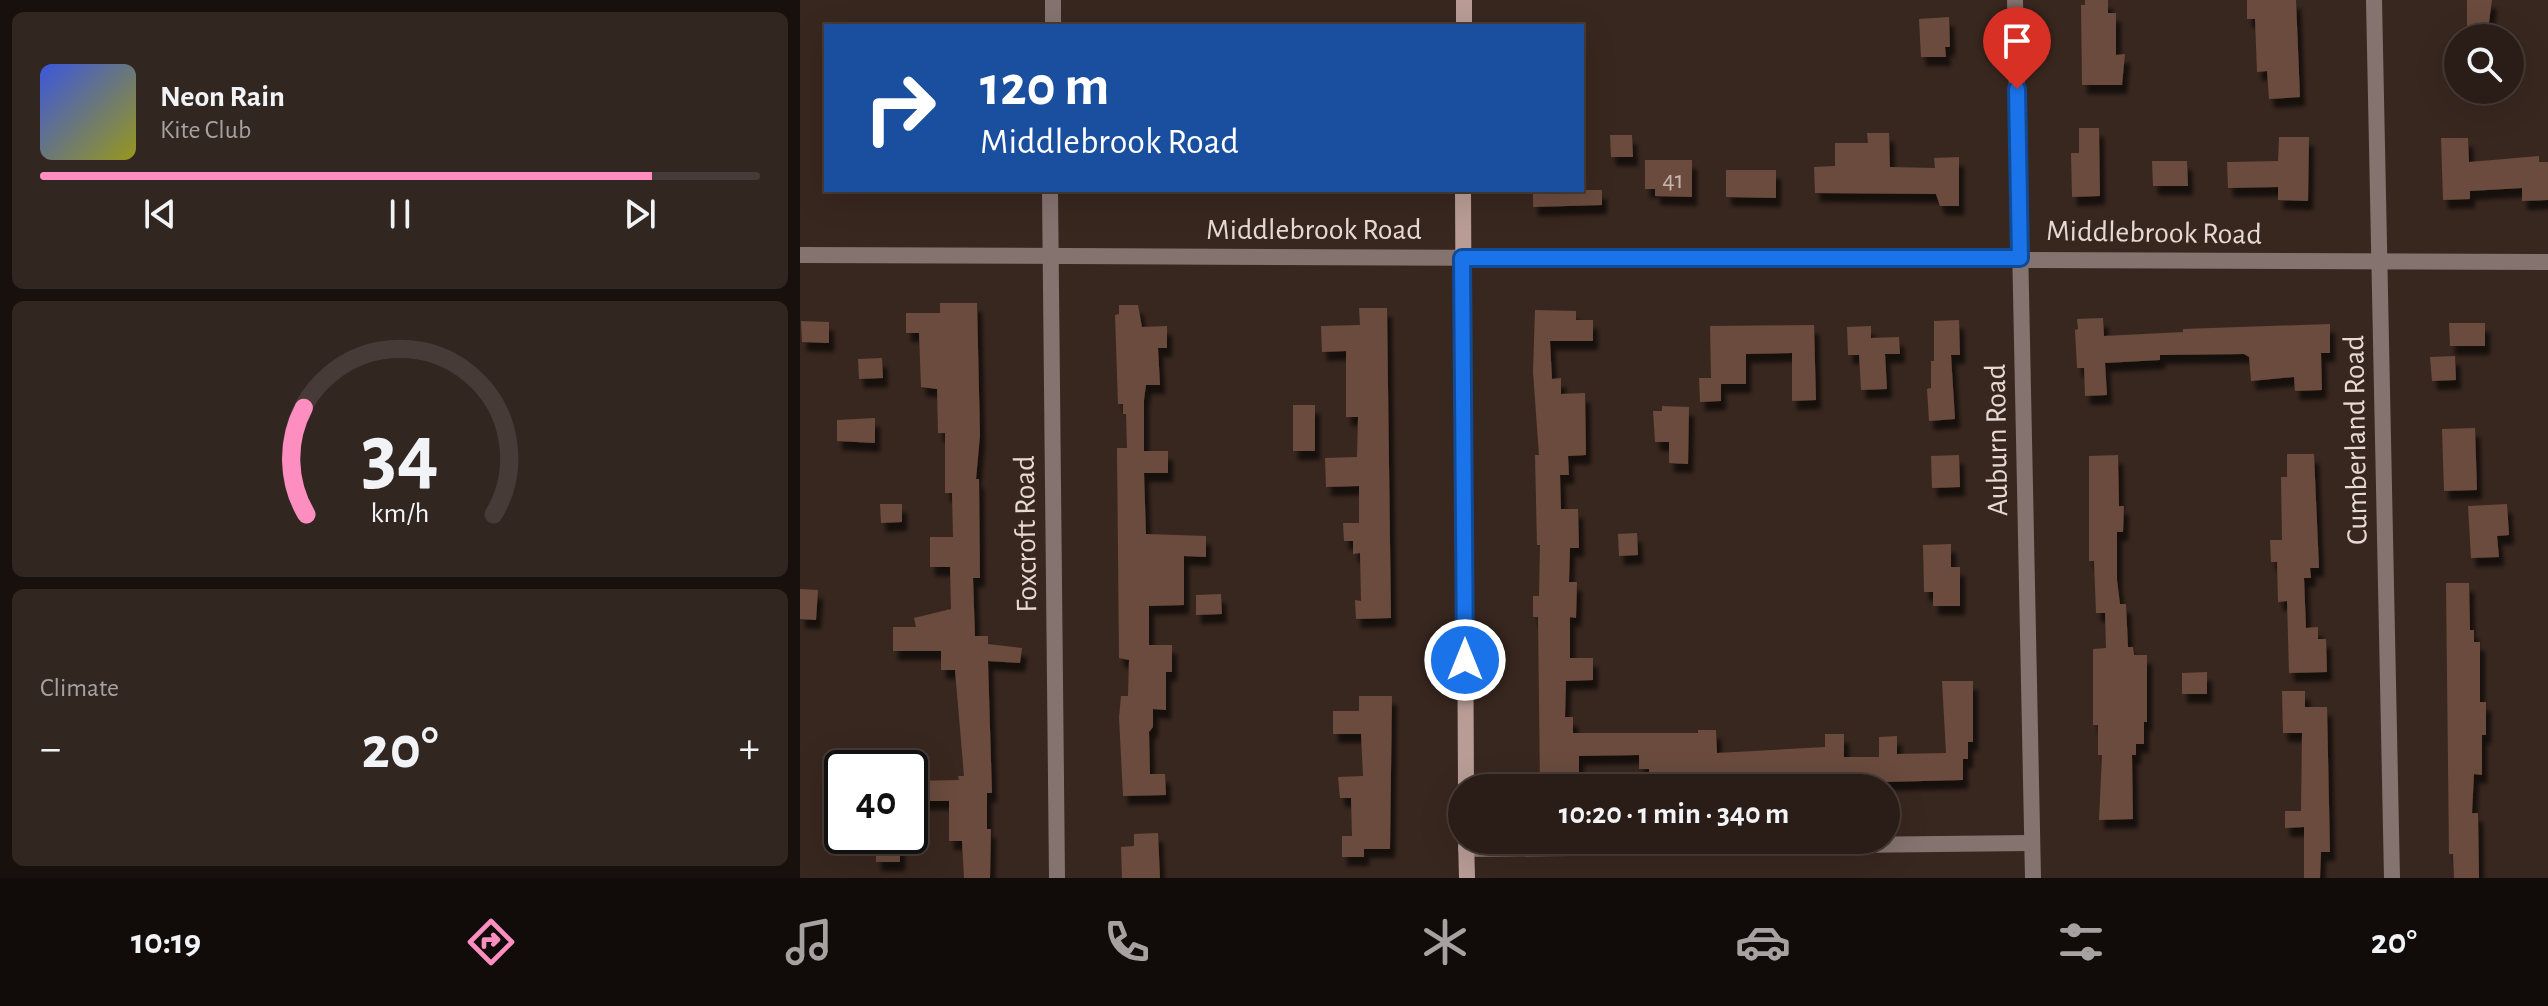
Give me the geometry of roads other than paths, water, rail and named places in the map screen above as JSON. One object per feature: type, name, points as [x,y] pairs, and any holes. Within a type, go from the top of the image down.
[{"type":"street","points":[[1053,0],[1053,24]]},
{"type":"street","points":[[1464,0],[1464,24]]},
{"type":"street","name":"Auburn Road","points":[[2015,0],[2033,878]]},
{"type":"street","name":"Cumberland Road","points":[[2374,0],[2392,878]]},
{"type":"street","name":"Foxcroft Road","points":[[1050,192],[1057,878]]},
{"type":"street","points":[[1463,192],[1466,774]]},
{"type":"street","name":"Middlebrook Road","points":[[800,255],[2548,262]]},
{"type":"street","points":[[1900,843],[2032,843]]},
{"type":"street","points":[[1466,854],[1467,878]]}]
